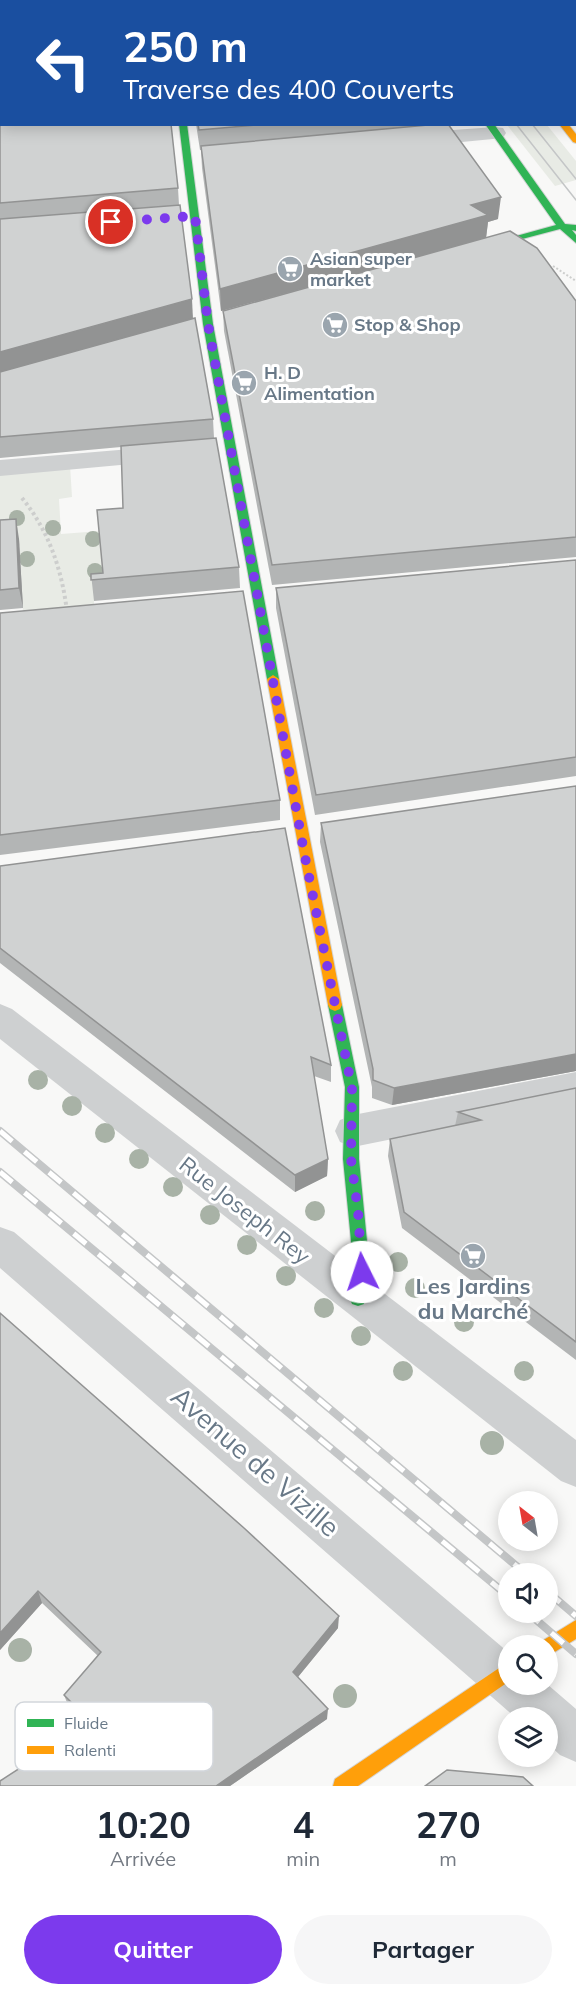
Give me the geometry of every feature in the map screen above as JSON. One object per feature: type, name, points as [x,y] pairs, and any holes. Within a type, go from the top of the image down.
[{"type":"street","points":[[183,126],[188,160],[186,217],[214,322],[209,451],[259,599],[352,1088],[351,1159],[358,1211],[362,1272],[358,1299]]},
{"type":"street","points":[[565,126],[576,140]]},
{"type":"street","points":[[386,142],[492,129],[562,226],[576,240]]},
{"type":"street","points":[[188,160],[212,158]]},
{"type":"street","points":[[562,226],[571,212]]},
{"type":"street","points":[[462,254],[562,226],[576,228]]},
{"type":"street","points":[[190,329],[214,322]]},
{"type":"street","points":[[0,468],[209,451]]},
{"type":"street","name":"Rue Joseph Rey","points":[[0,1020],[576,1466]]},
{"type":"street","points":[[353,1131],[576,1087]]},
{"type":"street","name":"Avenue de Vizille","points":[[0,1244],[498,1669]]},
{"type":"street","points":[[558,1641],[576,1629]]},
{"type":"street","points":[[342,1786],[498,1685]]},
{"type":"street","name":"Avenue de Vizille","points":[[527,1695],[576,1739]]},
{"type":"path","points":[[553,266],[576,281]]},
{"type":"path","points":[[20,496],[41,524],[50,545],[65,591],[67,616]]},
{"type":"shaded area","points":[[508,126],[548,126],[576,161],[576,180],[555,186]]},
{"type":"shaded area","points":[[70,465],[72,497],[59,499],[61,534],[100,531],[105,593],[94,595],[94,605],[23,613],[19,539],[0,541],[0,470]]},
{"type":"building","points":[[0,126],[171,126],[178,188],[0,203]]},
{"type":"building","points":[[198,126],[245,126],[199,130]]},
{"type":"building","points":[[417,126],[449,126],[501,197],[471,205],[488,215],[220,289],[201,146]]},
{"type":"building","points":[[180,205],[192,299],[0,352],[0,219]]},
{"type":"building","points":[[510,231],[537,248],[576,301],[576,537],[272,565],[223,311]]},
{"type":"building","points":[[195,318],[213,419],[0,437],[0,372]]},
{"type":"building","points":[[216,438],[239,567],[91,580],[91,574],[103,573],[97,510],[123,508],[121,446]]},
{"type":"building","points":[[16,519],[19,588],[0,590],[0,520]]},
{"type":"building","points":[[576,560],[576,757],[316,795],[276,588]]},
{"type":"building","points":[[243,591],[280,800],[0,835],[0,613]]},
{"type":"building","points":[[576,786],[576,1054],[394,1088],[373,1080],[373,1069],[321,823]]},
{"type":"building","points":[[285,828],[331,1065],[311,1057],[328,1159],[295,1175],[0,948],[0,866]]},
{"type":"building","points":[[576,1088],[576,1342],[404,1212],[390,1139],[481,1120],[458,1112]]},
{"type":"building","points":[[0,1313],[244,1528],[339,1616],[293,1672],[328,1709],[216,1786],[0,1786],[0,1781],[15,1771],[213,1771],[213,1702],[71,1702],[64,1695],[101,1652],[38,1591],[0,1633]]},
{"type":"building","points":[[447,1770],[523,1777],[533,1786],[425,1786]]},
{"type":"tram line","points":[[518,126],[576,200]]},
{"type":"tram line","points":[[534,126],[576,179]]},
{"type":"railway","points":[[0,1131],[513,1563]]},
{"type":"railway","points":[[0,1172],[498,1588]]},
{"type":"railway","points":[[558,1601],[576,1616]]},
{"type":"railway","points":[[540,1623],[576,1654]]},
{"type":"traffic: fast","points":[[183,126],[208,324],[273,679]]},
{"type":"traffic: fast","points":[[490,126],[562,226],[576,240]]},
{"type":"traffic: fast","points":[[476,250],[562,226],[576,228]]},
{"type":"traffic: fast","points":[[335,1005],[352,1087],[351,1159],[362,1272],[358,1299]]},
{"type":"traffic: slow","points":[[565,126],[576,140]]},
{"type":"traffic: slow","points":[[273,679],[335,1005]]},
{"type":"traffic: slow","points":[[558,1641],[576,1629]]},
{"type":"traffic: slow","points":[[342,1786],[498,1678]]},
{"type":"place","name":"Asian super market","points":[[290,269]]},
{"type":"place","name":"Stop & Shop","points":[[335,325]]},
{"type":"place","name":"H. D Alimentation","points":[[244,383]]},
{"type":"place","name":"Les Jardins du Marché","points":[[473,1256]]},
{"type":"route","points":[[111,222],[195,216],[208,324],[304,852],[352,1088],[351,1159],[358,1211],[362,1272]]}]
